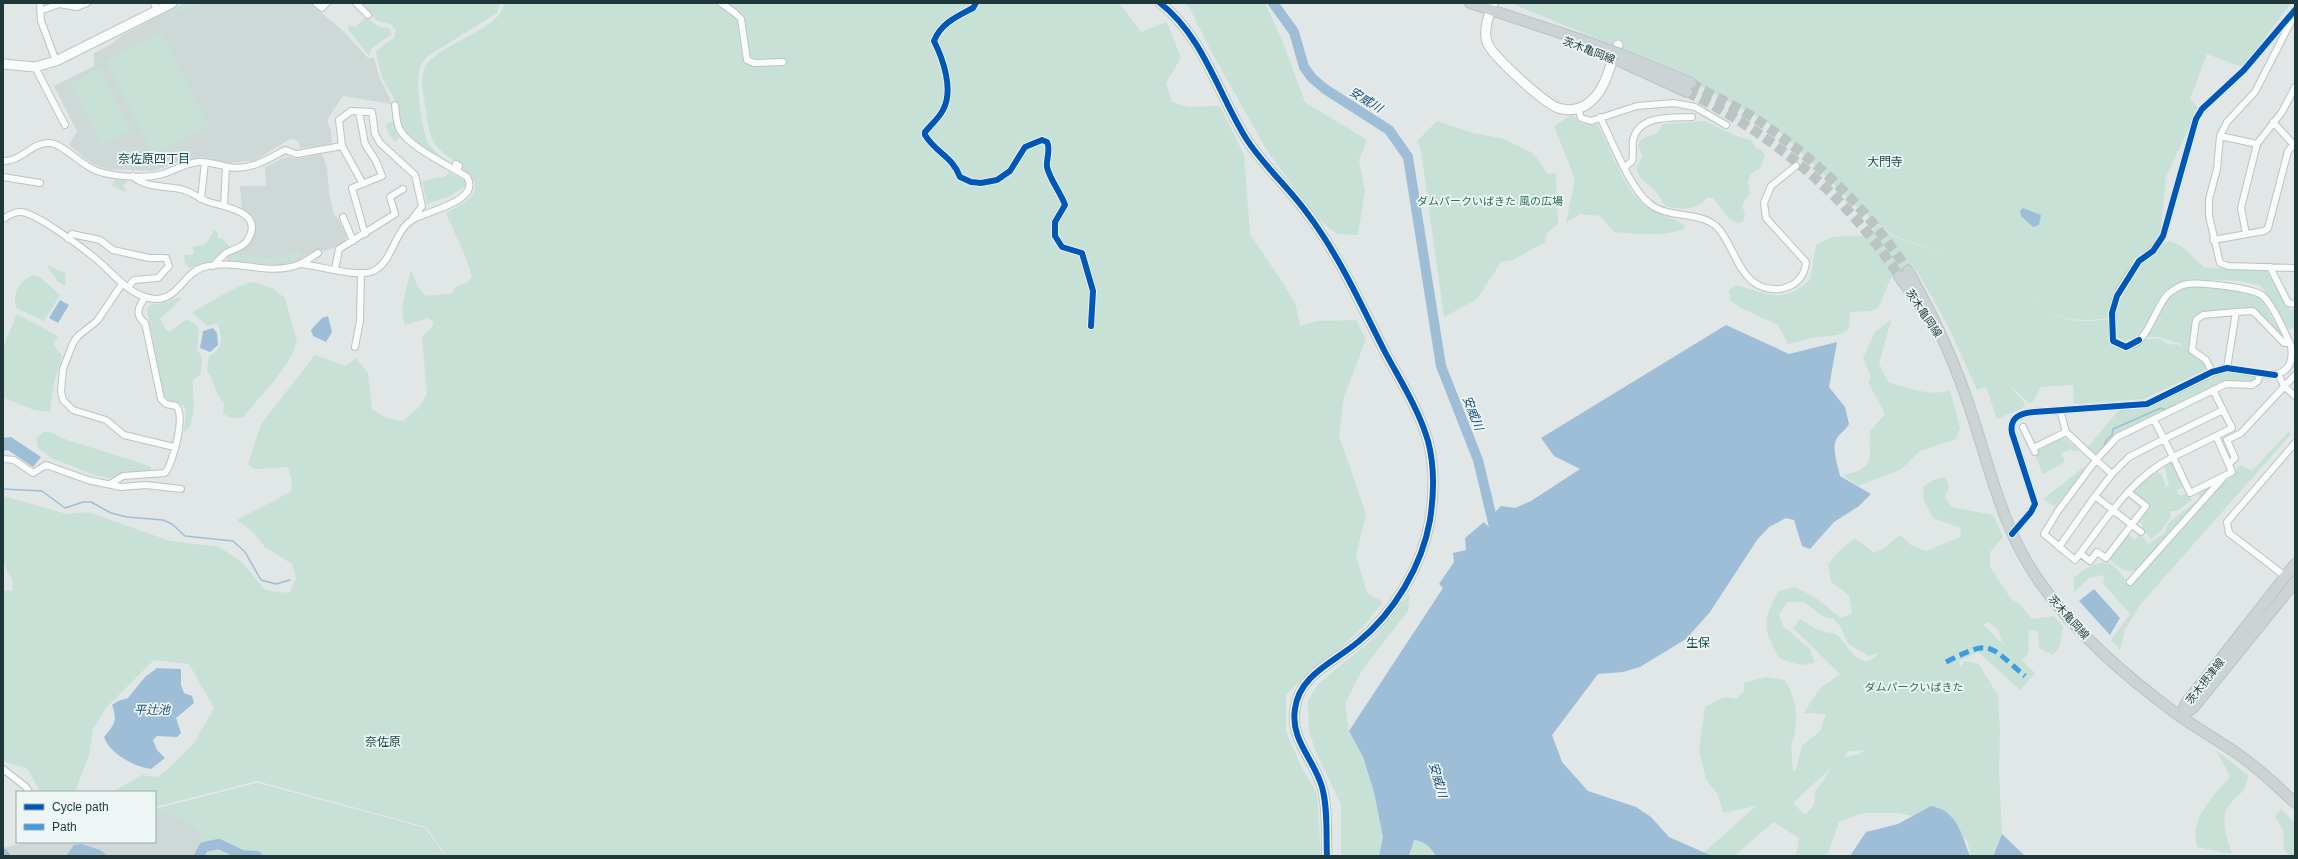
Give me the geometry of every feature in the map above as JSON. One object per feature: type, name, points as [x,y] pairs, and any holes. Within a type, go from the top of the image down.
[{"type":"main road","name":"茨木亀岡線","points":[[1470,3],[1488,6],[1578,42],[1618,53],[1689,88]]},
{"type":"main road","name":"茨木亀岡線","points":[[1903,273],[1922,303],[1949,352],[1969,406],[1996,495],[2012,534],[2039,581],[2068,617],[2115,664],[2181,716],[2247,761],[2295,803]]},
{"type":"main road","name":"茨木摂津線","points":[[2181,716],[2186,703],[2295,564]]},
{"type":"main road","name":"茨木摂津線","points":[[2181,716],[2194,707],[2295,583]]},
{"type":"street","points":[[40,3],[40,11],[56,61]]},
{"type":"street","points":[[40,11],[59,4],[77,7],[87,3]]},
{"type":"street","points":[[3,64],[35,66],[56,61],[155,7],[172,3]]},
{"type":"street","points":[[316,3],[322,8],[327,3]]},
{"type":"street","points":[[356,3],[368,15]]},
{"type":"street","points":[[721,3],[735,13],[740,19],[747,60],[754,63],[783,62]]},
{"type":"street","points":[[976,3],[974,8],[945,24],[937,32],[934,40],[943,64],[946,100],[943,110],[925,132],[925,135],[944,156],[954,163],[960,177],[971,182],[981,183],[1004,176],[1025,147],[1042,140],[1047,142],[1049,145],[1047,168],[1054,182],[1055,190],[1065,205],[1056,222],[1055,236],[1062,247],[1077,250],[1082,253],[1093,291],[1091,326]]},
{"type":"street","points":[[1160,3],[1172,13],[1196,42],[1228,107],[1254,150],[1308,213],[1333,251],[1420,420],[1430,452],[1433,480],[1429,524],[1421,553],[1403,589],[1380,620],[1358,642],[1318,671],[1303,686],[1297,698],[1294,722],[1300,745],[1313,765],[1323,792],[1327,856]]},
{"type":"street","points":[[1488,6],[1487,41],[1495,55],[1542,98],[1558,108],[1578,108],[1588,104],[1597,95],[1618,53]]},
{"type":"street","points":[[2012,534],[2031,512],[2035,504],[2012,433],[2012,423],[2016,417],[2022,413],[2147,404],[2212,372],[2227,368],[2279,376],[2289,372],[2294,363],[2290,343],[2266,299],[2258,292],[2248,289],[2191,284],[2177,288],[2166,296],[2146,333],[2134,344],[2126,346],[2114,342],[2112,336],[2112,313],[2117,296],[2139,261],[2153,251],[2163,236],[2196,119],[2202,109],[2244,70],[2295,10]]},
{"type":"street","points":[[2295,14],[2255,92],[2227,122],[2220,136],[2217,169],[2209,199],[2209,216],[2213,240],[2218,260],[2223,265],[2295,268]]},
{"type":"street","points":[[35,66],[65,125]]},
{"type":"street","points":[[2246,234],[2241,208],[2257,144],[2282,112],[2295,87]]},
{"type":"street","points":[[1578,108],[1581,118],[1585,121],[1637,106],[1678,103],[1695,107],[1726,125]]},
{"type":"street","points":[[395,105],[399,128],[404,135],[439,161],[457,168],[470,182],[469,191],[466,195],[409,222]]},
{"type":"street","points":[[3,219],[14,213],[24,212],[35,216],[96,259],[122,284],[144,297],[158,299],[169,296],[194,272],[203,267],[274,268],[302,264],[361,273],[372,271],[382,265],[398,234],[422,206],[415,175],[380,144],[376,136],[372,112],[351,111],[339,120],[342,146],[363,184]]},
{"type":"street","points":[[359,112],[364,144],[376,161],[382,176],[352,188],[365,234]]},
{"type":"street","points":[[1600,117],[1637,190],[1650,204],[1666,213],[1702,219],[1716,226],[1750,279],[1761,287],[1772,289],[1785,288],[1799,281],[1806,272],[1806,262],[1766,218],[1764,203],[1771,186],[1796,166]]},
{"type":"street","points":[[1625,167],[1632,161],[1634,137],[1643,124],[1654,120],[1692,117]]},
{"type":"street","points":[[2213,240],[2268,228],[2288,151],[2294,143],[2273,122]]},
{"type":"street","points":[[2220,136],[2257,144]]},
{"type":"street","points":[[3,162],[18,158],[40,144],[50,143],[62,147],[78,161],[98,171],[133,176],[162,174],[190,163],[205,162],[226,167],[241,168],[255,165],[285,150],[297,154],[342,146]]},
{"type":"street","points":[[200,199],[205,162]]},
{"type":"street","points":[[224,206],[226,167]]},
{"type":"street","points":[[133,176],[141,183],[178,188],[200,199],[238,210],[244,214],[250,223],[250,234],[244,244],[226,253],[213,266]]},
{"type":"street","points":[[3,177],[40,183]]},
{"type":"street","points":[[335,269],[339,250],[395,214],[390,197],[404,189]]},
{"type":"street","points":[[343,217],[353,241]]},
{"type":"street","points":[[68,239],[72,234],[100,240],[113,250],[149,258],[166,258],[168,260],[169,266],[158,278],[134,280],[128,287]]},
{"type":"street","points":[[302,264],[318,253]]},
{"type":"street","points":[[2270,267],[2288,303],[2295,304]]},
{"type":"street","points":[[355,346],[360,321],[361,273]]},
{"type":"street","points":[[122,284],[97,321],[83,331],[73,343],[63,370],[61,391],[63,400],[73,410],[106,420],[124,435],[174,447]]},
{"type":"street","points":[[110,484],[124,476],[165,473],[179,436],[179,411],[176,406],[166,404],[161,399],[145,323],[138,315],[138,308],[144,297]]},
{"type":"street","points":[[2212,372],[2206,360],[2192,350],[2196,320],[2203,315],[2253,311],[2284,343],[2290,343]]},
{"type":"street","points":[[2227,368],[2236,312]]},
{"type":"street","points":[[2213,390],[2232,428],[2160,463],[2128,492],[2076,560],[2044,534],[2058,511],[2096,460],[2116,438],[2213,390],[2229,383],[2252,385],[2258,381],[2260,374]]},
{"type":"street","points":[[2229,464],[2235,458],[2227,440],[2241,433],[2295,375]]},
{"type":"street","points":[[2279,376],[2284,386],[2295,396]]},
{"type":"street","points":[[2060,410],[2066,432],[2112,474]]},
{"type":"street","points":[[2059,547],[2112,474],[2129,457],[2223,410]]},
{"type":"street","points":[[2154,420],[2190,493],[2232,472],[2216,436]]},
{"type":"street","points":[[2023,428],[2034,450],[2066,432]]},
{"type":"street","points":[[2295,443],[2228,522],[2230,533],[2295,583]]},
{"type":"street","points":[[3,459],[14,460],[32,473],[46,465],[88,480],[121,487],[146,485],[181,488]]},
{"type":"street","points":[[2133,581],[2224,476]]},
{"type":"street","points":[[2182,492],[2188,488]]},
{"type":"street","points":[[2080,554],[2090,561],[2097,552],[2106,558],[2146,506],[2128,492]]},
{"type":"street","points":[[2095,496],[2141,532]]},
{"type":"street","points":[[3,769],[26,787],[28,791]]},
{"type":"shaded area","points":[[185,3],[310,3],[342,30],[368,58],[374,58],[380,79],[390,98],[391,104],[343,96],[327,120],[331,131],[332,144],[300,148],[298,141],[292,139],[256,160],[228,163],[203,157],[187,159],[153,171],[107,169],[93,164],[69,145],[77,131],[54,86],[94,66],[94,53],[112,44],[122,35]]},
{"type":"shaded area","points":[[322,154],[327,168],[329,193],[334,215],[337,217],[346,235],[344,244],[325,251],[317,249],[299,260],[281,265],[226,262],[229,255],[245,247],[251,239],[247,213],[242,209],[240,186],[266,186],[265,167],[281,159],[289,157],[297,159]]},
{"type":"shaded area","points":[[257,783],[425,828],[445,856],[3,856],[3,848],[23,843],[156,843],[156,809]]},
{"type":"green space","points":[[187,3],[198,3],[171,15],[168,13]]},
{"type":"green space","points":[[362,3],[500,3],[497,13],[428,56],[422,63],[419,70],[419,97],[426,138],[434,150],[454,166],[427,150],[403,130],[397,104],[382,78],[376,54],[377,50],[394,38],[396,30],[391,24],[377,21]]},
{"type":"green space","points":[[504,3],[1119,3],[1141,32],[1167,22],[1181,58],[1166,83],[1172,102],[1189,107],[1220,106],[1244,155],[1250,234],[1283,283],[1296,306],[1300,326],[1316,321],[1356,320],[1366,339],[1344,397],[1339,436],[1366,514],[1356,555],[1367,593],[1383,602],[1363,627],[1333,654],[1309,672],[1286,695],[1286,731],[1300,764],[1317,794],[1321,856],[446,856],[426,827],[257,781],[156,807],[156,791],[114,791],[142,775],[156,777],[165,772],[194,743],[214,708],[189,664],[154,660],[106,708],[93,729],[89,755],[75,791],[39,791],[28,769],[3,761],[3,590],[12,591],[13,581],[3,563],[3,496],[67,514],[88,512],[170,541],[219,547],[242,562],[265,590],[289,593],[296,579],[292,564],[265,547],[253,532],[237,520],[292,491],[291,477],[288,467],[254,469],[248,464],[261,424],[315,355],[345,366],[356,358],[368,373],[372,409],[386,418],[403,421],[418,408],[427,394],[422,336],[431,329],[434,322],[428,318],[405,325],[402,311],[405,291],[411,270],[417,285],[425,296],[453,293],[454,288],[468,282],[472,277],[466,258],[446,213],[464,203],[474,194],[475,182],[463,171],[462,165],[439,149],[431,137],[423,95],[423,74],[430,61],[440,52],[480,30],[492,22],[500,13]]},
{"type":"green space","points":[[1184,3],[1265,3],[1282,40],[1305,102],[1367,140],[1359,160],[1365,191],[1358,235],[1337,234],[1317,218],[1268,152],[1210,49],[1189,7]]},
{"type":"green space","points":[[1510,3],[2291,3],[2246,64],[2239,66],[2207,54],[2190,99],[2198,108],[2166,177],[2160,236],[2111,305],[2109,318],[2079,320],[2065,318],[2049,312],[2060,317],[2077,321],[2087,321],[2109,319],[2110,338],[2115,345],[2157,338],[2169,344],[2180,345],[2182,348],[2181,344],[2157,337],[2146,337],[2164,303],[2170,296],[2181,289],[2191,287],[2248,291],[2260,297],[2284,338],[2253,308],[2200,312],[2193,319],[2188,351],[2203,361],[2207,367],[2206,370],[2144,399],[2074,404],[2073,385],[2041,387],[2032,403],[2029,403],[2007,383],[2024,402],[2025,407],[1997,419],[1986,387],[1977,390],[1939,310],[1912,265],[1891,278],[1878,308],[1870,311],[1850,312],[1849,329],[1838,335],[1811,338],[1788,344],[1778,325],[1741,308],[1730,300],[1729,290],[1737,285],[1767,294],[1783,295],[1791,293],[1810,280],[1816,245],[1832,237],[1867,235],[1878,225],[1893,236],[1950,257],[1893,235],[1859,209],[1775,127],[1658,63]]},
{"type":"green space","points":[[366,17],[379,27],[389,28],[392,34],[372,48],[369,56],[348,29],[349,25],[355,27]]},
{"type":"green space","points":[[162,33],[209,126],[152,154],[106,61]]},
{"type":"green space","points":[[100,69],[131,131],[102,145],[71,83]]},
{"type":"green space","points":[[1573,114],[1581,123],[1587,125],[1598,125],[1625,181],[1639,200],[1652,210],[1681,223],[1685,226],[1684,229],[1675,232],[1658,234],[1614,232],[1600,216],[1580,214],[1566,223],[1575,179],[1554,126]]},
{"type":"green space","name":"ダムパークいばきた 風の広場","points":[[1437,121],[1473,133],[1504,139],[1533,153],[1548,174],[1556,173],[1558,224],[1547,233],[1545,242],[1513,260],[1501,262],[1477,299],[1444,317],[1421,151],[1417,141]]},
{"type":"green space","points":[[1705,121],[1739,137],[1751,140],[1756,148],[1762,150],[1765,157],[1760,168],[1751,174],[1748,181],[1750,193],[1742,205],[1745,215],[1743,221],[1738,223],[1729,219],[1713,198],[1707,198],[1698,205],[1682,209],[1665,206],[1660,197],[1642,179],[1636,167],[1643,156],[1638,145],[1644,138],[1657,133],[1663,124]]},
{"type":"green space","points":[[394,122],[396,132],[400,136],[395,142],[388,132],[386,123]]},
{"type":"green space","points":[[449,172],[465,181],[465,186],[450,196],[427,204],[422,181],[446,176]]},
{"type":"green space","points":[[116,179],[128,179],[123,186],[126,189],[125,192],[111,185]]},
{"type":"green space","points":[[214,230],[217,231],[218,238],[223,239],[231,248],[214,261],[190,268],[185,263],[184,255],[194,254],[193,247],[206,244]]},
{"type":"green space","points":[[2169,241],[2180,245],[2205,268],[2266,270],[2290,310],[2295,309],[2295,328],[2289,329],[2261,286],[2226,280],[2212,280],[2184,282],[2173,286],[2165,291],[2160,297],[2144,328],[2138,334],[2132,339],[2124,341],[2117,338],[2113,327],[2115,314],[2120,299],[2128,284],[2149,257]]},
{"type":"green space","points":[[300,252],[301,257],[291,262],[275,264],[228,261],[231,255],[234,254],[270,258]]},
{"type":"green space","points":[[47,266],[65,273],[66,286],[58,282]]},
{"type":"green space","points":[[35,275],[40,277],[60,295],[44,321],[16,308],[15,303],[15,297],[19,287],[30,276]]},
{"type":"green space","points":[[252,282],[272,288],[285,298],[297,341],[292,355],[275,380],[243,417],[231,418],[223,414],[224,403],[207,371],[209,356],[220,346],[221,338],[219,328],[217,323],[208,326],[192,313],[213,300]]},
{"type":"green space","points":[[179,297],[181,299],[160,319],[165,329],[170,332],[187,319],[195,324],[199,330],[197,349],[202,358],[201,374],[193,380],[193,415],[188,428],[184,433],[186,411],[183,405],[164,398],[147,309],[150,305],[168,302]]},
{"type":"green space","points":[[17,314],[58,336],[53,344],[62,356],[54,383],[50,412],[34,410],[3,398],[3,347]]},
{"type":"green space","points":[[1891,320],[1879,363],[1888,382],[1927,392],[1935,393],[1950,390],[1960,428],[1956,439],[1920,451],[1900,470],[1858,486],[1843,475],[1862,469],[1866,465],[1870,455],[1870,431],[1885,414],[1868,382],[1871,377],[1863,358],[1875,332]]},
{"type":"green space","points":[[2234,372],[2255,375],[2257,378],[2249,382],[2224,382],[2115,436],[2099,455],[2093,454],[2087,448],[2119,410],[2146,408],[2215,375]]},
{"type":"green space","points":[[2289,431],[2291,434],[2140,605],[2125,629],[2120,650],[2111,640],[2130,614],[2102,582],[2105,579],[2103,575],[2089,578],[2074,592],[2074,578],[2091,566],[2107,563],[2114,566],[2131,585],[2240,465],[2252,471]]},
{"type":"green space","points":[[43,432],[50,432],[67,440],[141,463],[151,467],[151,470],[121,474],[110,478],[94,475],[51,458],[38,448],[36,439]]},
{"type":"green space","points":[[2061,438],[2065,438],[2078,450],[2073,452],[2072,449],[2061,453],[2065,462],[2043,474],[2035,455],[2038,449]]},
{"type":"green space","points":[[2172,461],[2184,486],[2176,491],[2179,495],[2187,494],[2192,500],[2177,511],[2170,511],[2171,517],[2161,531],[2151,539],[2142,529],[2142,524],[2139,522],[2149,506],[2131,491],[2157,470],[2159,474],[2161,473],[2166,487],[2169,486],[2164,465]]},
{"type":"green space","points":[[2084,467],[2086,468],[2055,507],[2043,499]]},
{"type":"green space","name":"ダムパークいばきた","points":[[1945,477],[1949,487],[1945,497],[1952,507],[1993,515],[2003,537],[1990,552],[1990,567],[2011,599],[2020,604],[2032,619],[2054,616],[2063,627],[2059,648],[2053,655],[2039,648],[2038,631],[2029,630],[2028,653],[2022,661],[2035,673],[2020,690],[1978,652],[1959,661],[1960,667],[1965,661],[1979,664],[1998,696],[2002,834],[1992,856],[1971,856],[1967,840],[1941,821],[1898,813],[1863,813],[1839,822],[1827,856],[1796,856],[1799,838],[1773,822],[1735,856],[1700,856],[1756,806],[1723,813],[1718,795],[1706,779],[1699,750],[1705,707],[1725,697],[1736,699],[1744,691],[1744,683],[1766,677],[1785,680],[1796,709],[1794,740],[1791,743],[1793,772],[1796,769],[1802,746],[1820,731],[1826,714],[1804,713],[1819,689],[1840,674],[1793,628],[1800,619],[1816,629],[1835,634],[1854,655],[1865,661],[1872,659],[1879,653],[1869,656],[1848,644],[1841,627],[1833,619],[1824,617],[1804,602],[1787,602],[1779,614],[1783,626],[1810,649],[1815,663],[1800,665],[1780,659],[1767,633],[1766,625],[1769,610],[1773,601],[1779,591],[1795,587],[1816,598],[1841,618],[1852,613],[1849,595],[1831,582],[1828,564],[1840,550],[1855,538],[1874,553],[1881,550],[1901,535],[1911,545],[1926,551],[1960,537],[1961,528],[1933,518],[1924,501],[1923,487],[1933,480]],"holes":[[[1989,622],[1998,630],[2004,645],[1983,625]],[[1864,750],[1860,754],[1844,757],[1849,751]],[[1832,767],[1815,792],[1814,805],[1805,815],[1793,803]]]},
{"type":"green space","points":[[2216,482],[2138,568],[2130,571],[2122,570],[2110,559],[2128,534],[2135,540],[2140,534],[2150,546],[2150,543],[2163,534],[2170,521],[2200,499],[2198,492]]},
{"type":"green space","points":[[1410,593],[1408,611],[1362,670],[1345,704],[1349,731],[1363,757],[1374,792],[1383,837],[1379,856],[1341,856],[1341,804],[1316,752],[1309,732],[1308,701],[1318,684],[1374,638]]},
{"type":"green space","points":[[2216,750],[2248,775],[2244,790],[2233,800],[2226,811],[2224,823],[2232,854],[2197,847],[2195,836],[2199,817],[2210,800],[2230,777]]},
{"type":"green space","points":[[257,784],[424,829],[443,856],[265,856],[263,854],[243,851],[222,841],[204,844],[199,833],[188,824],[171,816],[156,814],[156,810]]},
{"type":"green space","points":[[2281,809],[2295,823],[2295,856],[2290,856],[2284,850],[2283,830],[2275,817]]},
{"type":"green space","points":[[1414,840],[1427,845],[1436,856],[1409,856]]},
{"type":"green space","points":[[215,845],[241,856],[201,856],[205,849]]},
{"type":"water","points":[[2023,208],[2041,215],[2039,225],[2033,227],[2021,216],[2020,211]]},
{"type":"water","points":[[60,300],[69,305],[58,323],[49,318]]},
{"type":"water","points":[[328,316],[332,332],[326,342],[313,336],[311,330],[322,318]]},
{"type":"water","points":[[1726,325],[1789,354],[1837,342],[1829,387],[1845,407],[1849,424],[1838,436],[1835,442],[1835,452],[1840,476],[1871,494],[1859,506],[1834,522],[1810,549],[1802,546],[1794,520],[1786,518],[1769,527],[1757,540],[1710,612],[1686,639],[1640,667],[1623,672],[1598,674],[1552,735],[1562,762],[1588,791],[1636,807],[1651,817],[1669,837],[1712,856],[1436,856],[1427,845],[1414,840],[1409,856],[1379,856],[1383,837],[1374,792],[1363,757],[1349,731],[1443,588],[1439,584],[1454,562],[1453,553],[1466,550],[1465,538],[1484,522],[1489,527],[1497,520],[1493,514],[1501,506],[1515,508],[1531,501],[1580,469],[1554,456],[1541,438]]},
{"type":"water","points":[[213,328],[217,333],[218,345],[210,352],[200,348],[203,331]]},
{"type":"water","points":[[11,437],[41,457],[33,467],[8,450],[3,451],[3,438]]},
{"type":"water","points":[[2094,589],[2120,618],[2110,635],[2079,601]]},
{"type":"water","name":"平辻池","points":[[157,668],[181,669],[181,685],[184,693],[192,696],[194,703],[176,718],[181,733],[177,737],[157,736],[153,740],[157,750],[165,758],[151,769],[144,768],[130,762],[117,754],[107,743],[104,737],[115,719],[112,705],[118,701],[128,698],[145,677]]},
{"type":"water","points":[[1931,806],[1940,809],[1953,818],[1961,832],[1970,856],[1850,856],[1866,832],[1898,824]]},
{"type":"water","points":[[2002,834],[2025,856],[1993,856]]},
{"type":"water","points":[[82,844],[100,850],[108,856],[66,856],[74,845]]},
{"type":"waterway","name":"安威川","points":[[1273,3],[1294,32],[1304,67],[1312,78],[1325,89],[1389,130],[1408,157],[1441,366],[1478,460],[1496,535]]},
{"type":"waterway","points":[[2104,445],[2107,439],[2112,435],[2113,429],[2161,408],[2165,410],[2175,405]]},
{"type":"waterway","points":[[3,489],[42,491],[65,508],[83,502],[91,502],[111,513],[127,517],[163,520],[172,524],[185,536],[233,541],[245,552],[261,580],[276,584],[290,580]]},
{"type":"waterway","points":[[199,856],[204,847],[219,844],[242,855],[257,856]]},
{"type":"tunnel","points":[[1691,83],[1753,117],[1797,149],[1818,167],[1875,226],[1908,271]]},
{"type":"tunnel","points":[[1687,92],[1749,127],[1806,170],[1856,219],[1899,276]]},
{"type":"marked path","points":[[1946,662],[1972,650],[1988,648],[2003,657],[2025,676]]},
{"type":"cycle path","points":[[976,3],[973,8],[945,25],[934,41],[944,65],[948,93],[943,110],[925,132],[925,135],[929,141],[949,160],[957,170],[960,177],[971,182],[981,183],[997,180],[1010,171],[1025,147],[1042,140],[1047,142],[1049,148],[1047,167],[1065,205],[1055,222],[1055,236],[1062,247],[1082,253],[1093,291],[1091,326]]},
{"type":"cycle path","points":[[1160,3],[1188,32],[1199,49],[1237,122],[1254,150],[1300,204],[1319,229],[1349,281],[1420,418],[1428,441],[1432,461],[1433,480],[1430,520],[1420,554],[1404,587],[1394,603],[1371,630],[1358,642],[1310,678],[1298,697],[1294,720],[1299,740],[1314,767],[1324,795],[1327,856]]},
{"type":"cycle path","points":[[2139,340],[2126,347],[2113,341],[2112,313],[2117,296],[2139,261],[2153,251],[2163,236],[2196,119],[2202,109],[2244,70],[2295,10]]},
{"type":"cycle path","points":[[2012,534],[2031,512],[2035,504],[2012,433],[2012,423],[2017,417],[2025,413],[2034,412],[2147,404],[2212,372],[2227,368],[2275,375]]},
{"type":"district","name":"奈佐原四丁目","points":[[154,159]]},
{"type":"district","name":"大門寺","points":[[1885,162]]},
{"type":"district","name":"生保","points":[[1698,643]]},
{"type":"district","name":"奈佐原","points":[[383,742]]}]
